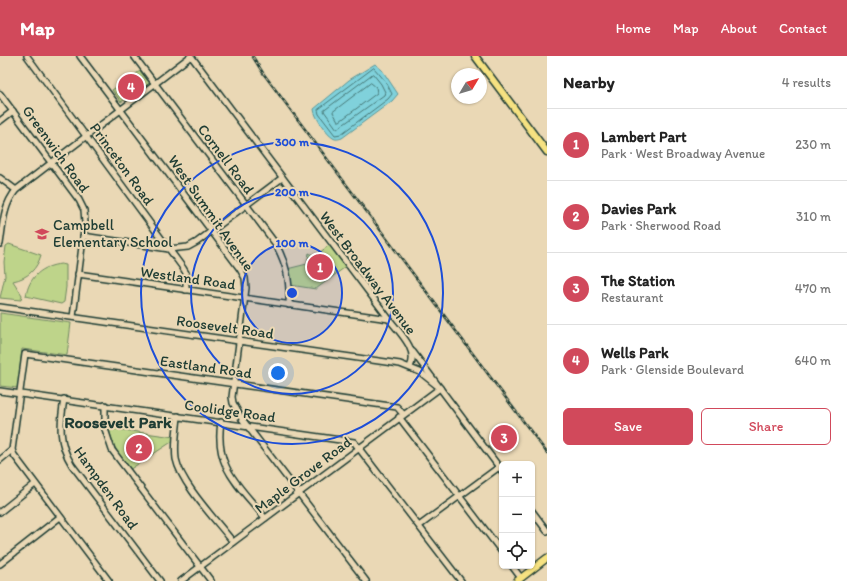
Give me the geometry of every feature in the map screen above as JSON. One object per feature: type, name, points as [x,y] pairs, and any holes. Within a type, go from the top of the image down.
[{"type":"main road","points":[[475,56],[547,152]]},
{"type":"main road","points":[[519,579],[547,558]]},
{"type":"street","name":"Princeton Road","points":[[27,56],[186,273],[186,290]]},
{"type":"street","name":"West Summit Avenue","points":[[80,56],[212,231],[242,274],[246,288],[233,384],[233,403],[247,426],[366,581]]},
{"type":"street","name":"Cornell Road","points":[[134,56],[275,243],[286,263],[290,285],[289,305]]},
{"type":"street","points":[[0,244],[1,223],[6,203],[16,190],[50,162],[191,56]]},
{"type":"street","name":"West Broadway Avenue","points":[[191,56],[389,318],[411,350],[499,468]]},
{"type":"street","name":"Greenwich Road","points":[[0,94],[82,206],[85,217],[84,236],[73,317]]},
{"type":"street","points":[[0,121],[13,111]]},
{"type":"street","points":[[0,178],[16,190]]},
{"type":"street","points":[[84,236],[169,249],[188,246],[212,231],[282,178]]},
{"type":"street","name":"Westland Road","points":[[78,274],[389,318]]},
{"type":"street","name":"Roosevelt Road","points":[[0,307],[391,363],[410,367],[424,374],[440,388]]},
{"type":"street","name":"West Broadway Avenue","points":[[410,367],[414,357],[411,350]]},
{"type":"street","name":"Eastland Road","points":[[20,394],[26,354],[397,407],[401,416]]},
{"type":"street","name":"Maple Grove Road","points":[[181,581],[440,388]]},
{"type":"street","name":"Coolidge Road","points":[[0,391],[351,441],[359,447]]},
{"type":"street","points":[[20,394],[12,450],[16,459],[108,581]]},
{"type":"street","name":"Hampden Road","points":[[64,400],[60,432],[62,444],[68,460],[160,581]]},
{"type":"street","points":[[105,405],[105,429],[112,450],[211,581]]},
{"type":"street","points":[[178,416],[175,444],[179,468],[188,483],[233,542]]},
{"type":"street","points":[[401,416],[499,548]]},
{"type":"street","points":[[221,422],[219,448],[224,464],[265,518]]},
{"type":"street","points":[[359,447],[461,581]]},
{"type":"street","points":[[0,460],[12,450]]},
{"type":"street","points":[[419,526],[499,470]]},
{"type":"street","points":[[0,512],[35,484]]},
{"type":"street","points":[[535,515],[547,531]]},
{"type":"street","points":[[0,564],[60,518]]},
{"type":"street","points":[[514,569],[519,579]]},
{"type":"green space","points":[[140,71],[150,84],[121,102],[112,90]]},
{"type":"green space","points":[[332,243],[348,265],[316,289],[290,285],[287,269],[307,264],[309,253],[315,256]]},
{"type":"green space","points":[[9,244],[41,255],[37,265],[31,272],[23,278],[13,281],[22,295],[21,300],[0,298],[5,276],[4,262],[6,246]]},
{"type":"green space","points":[[61,264],[66,265],[64,302],[61,304],[26,296],[33,278],[48,267]]},
{"type":"green space","points":[[0,313],[71,323],[67,355],[22,349],[18,388],[0,386]]},
{"type":"green space","points":[[109,428],[174,437],[173,441],[129,470],[116,450]]},
{"type":"water","points":[[375,64],[382,70],[398,94],[392,101],[342,138],[333,138],[321,125],[314,109],[349,80]]},
{"type":"railway","points":[[253,57],[263,73],[547,453]]},
{"type":"place","name":"Wells Park","points":[[131,87]]},
{"type":"place","name":"Campbell Elementary School","points":[[42,234]]},
{"type":"place","name":"Lambert Part","points":[[320,267]]},
{"type":"place","name":"The Station","points":[[504,438]]},
{"type":"place","name":"Davies Park","points":[[139,448]]},
{"type":"district","name":"Roosevelt Park","points":[[118,422]]}]
